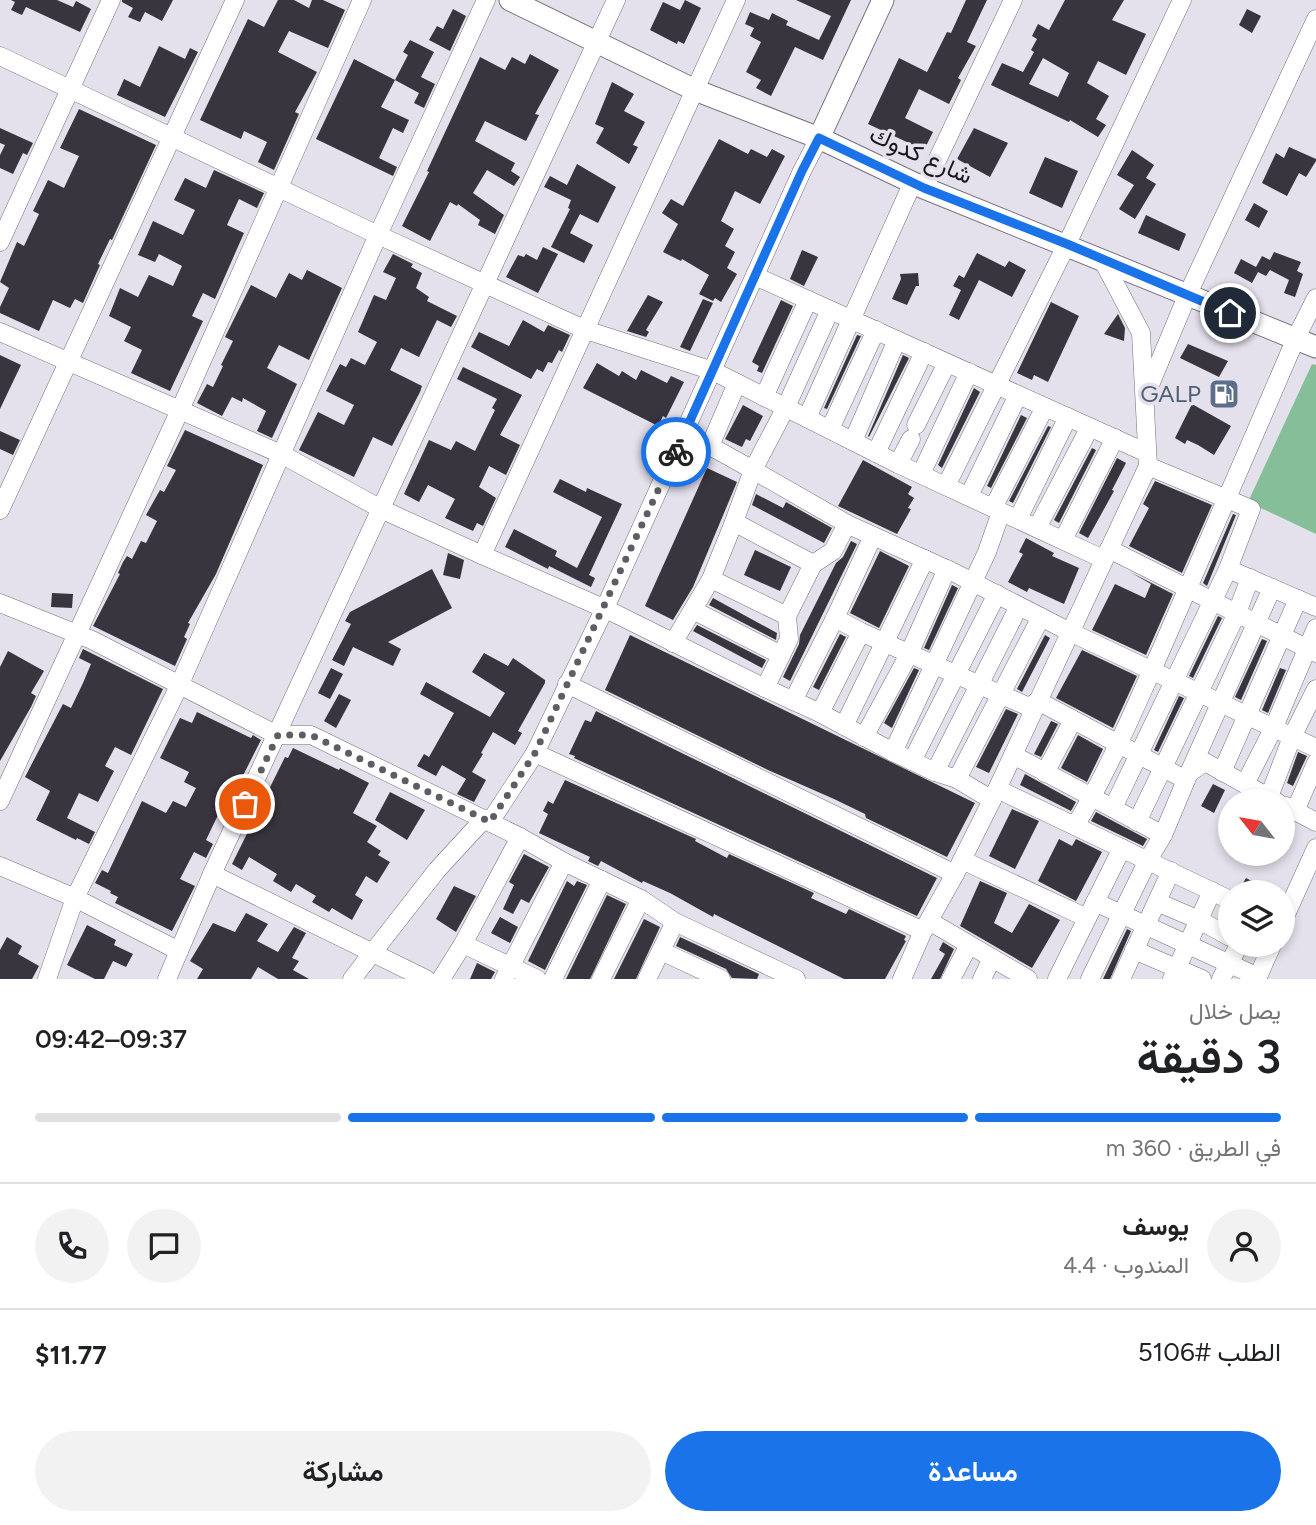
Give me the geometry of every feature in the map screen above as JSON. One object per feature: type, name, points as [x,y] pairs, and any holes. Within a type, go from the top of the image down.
[{"type":"street","points":[[0,242],[111,0]]},
{"type":"street","points":[[0,510],[173,138],[234,0]]},
{"type":"street","points":[[0,801],[180,410],[362,0]]},
{"type":"street","points":[[47,979],[75,898],[179,686],[378,236],[486,0]]},
{"type":"street","name":"شارع كدوك","points":[[510,0],[695,90],[819,138],[918,185],[1316,347]]},
{"type":"street","points":[[167,979],[212,874],[616,0]]},
{"type":"street","points":[[482,555],[736,0]]},
{"type":"street","points":[[352,979],[437,870],[487,821],[535,753],[605,608],[802,171],[883,0]]},
{"type":"street","points":[[807,418],[918,185],[1013,0]]},
{"type":"street","points":[[946,486],[1067,244],[1182,0]]},
{"type":"street","points":[[1144,398],[1186,296],[1316,19]]},
{"type":"street","points":[[0,56],[483,285],[586,330],[713,371],[898,464],[1063,540],[1106,554],[1188,589],[1312,651]]},
{"type":"street","points":[[902,979],[1013,755],[1148,459],[1141,333],[1103,261]]},
{"type":"street","points":[[755,276],[1115,438],[1148,459],[1251,509],[1228,569],[1113,808]]},
{"type":"street","points":[[1075,826],[1092,798],[1152,670],[1296,338],[1316,298]]},
{"type":"street","points":[[764,397],[807,300]]},
{"type":"street","points":[[673,643],[711,579],[753,470],[786,407],[830,310]]},
{"type":"street","points":[[830,429],[876,330]]},
{"type":"street","points":[[0,332],[281,454],[381,509],[605,608],[935,772],[1075,826],[1218,894]]},
{"type":"street","points":[[853,441],[897,340]]},
{"type":"street","points":[[876,453],[924,352]]},
{"type":"street","points":[[898,464],[947,363]]},
{"type":"street","points":[[921,474],[969,372]]},
{"type":"street","points":[[737,383],[710,446],[847,524],[947,569],[1070,632],[1316,748]]},
{"type":"street","points":[[968,496],[1018,395]]},
{"type":"street","points":[[893,752],[988,552],[997,510],[1045,407]]},
{"type":"street","points":[[1018,519],[1068,417]]},
{"type":"street","points":[[1037,528],[1090,427]]},
{"type":"street","points":[[1063,540],[1115,438]]},
{"type":"street","points":[[734,522],[813,564]]},
{"type":"street","points":[[765,688],[789,639],[788,616],[813,564],[833,551],[847,524]]},
{"type":"street","points":[[793,701],[873,536]]},
{"type":"street","points":[[844,726],[925,559]]},
{"type":"street","points":[[864,737],[910,654],[947,569]]},
{"type":"street","points":[[1228,569],[1316,607]]},
{"type":"street","points":[[1137,821],[1237,613],[1250,578]]},
{"type":"street","points":[[711,579],[788,616]]},
{"type":"street","points":[[1090,979],[1163,835],[1272,588]]},
{"type":"street","points":[[912,761],[996,594]]},
{"type":"street","points":[[1222,772],[1298,599]]},
{"type":"street","points":[[0,603],[92,640],[278,735],[311,735],[641,899],[675,922],[768,973],[796,979]]},
{"type":"street","points":[[935,772],[1019,606]]},
{"type":"street","points":[[693,610],[781,654]]},
{"type":"street","points":[[957,779],[1041,617]]},
{"type":"street","points":[[835,618],[1029,707],[1038,701]]},
{"type":"street","points":[[1245,784],[1312,651],[1316,628]]},
{"type":"street","points":[[820,713],[861,632]]},
{"type":"street","points":[[567,684],[959,867],[1091,910],[1121,914],[1188,945],[1225,972],[1257,978],[1267,957]]},
{"type":"street","points":[[1284,789],[1293,737],[1316,689]]},
{"type":"street","points":[[1038,701],[1164,768],[1188,776]]},
{"type":"street","points":[[1045,773],[1073,720]]},
{"type":"street","points":[[535,753],[969,945],[1020,977]]},
{"type":"street","points":[[1013,755],[1163,835]]},
{"type":"street","points":[[1188,776],[1205,762],[1254,789]]},
{"type":"street","points":[[1294,789],[1316,763]]},
{"type":"street","points":[[1295,811],[1316,822]]},
{"type":"street","points":[[441,979],[463,944],[520,837]]},
{"type":"street","points":[[1057,979],[1122,848]]},
{"type":"street","points":[[1295,894],[1316,848]]},
{"type":"street","points":[[507,973],[564,862]]},
{"type":"street","points":[[0,866],[75,898],[179,951]]},
{"type":"street","points":[[1099,960],[1126,977],[1134,950],[1171,872]]},
{"type":"street","points":[[212,874],[426,979]]},
{"type":"street","points":[[553,979],[603,880]]},
{"type":"street","points":[[1174,974],[1213,891]]},
{"type":"street","points":[[601,979],[641,899]]},
{"type":"street","points":[[1157,902],[1218,930]]},
{"type":"street","points":[[647,979],[675,922]]},
{"type":"street","points":[[463,944],[507,973],[537,979]]},
{"type":"street","points":[[951,979],[969,945]]},
{"type":"street","points":[[1134,950],[1174,974],[1202,979]]},
{"type":"street","points":[[661,951],[712,977]]},
{"type":"street","points":[[982,979],[992,958]]},
{"type":"street","points":[[678,979],[685,962]]},
{"type":"green space","points":[[1312,364],[1316,365],[1316,534],[1248,502]]},
{"type":"building","points":[[11,0],[57,0],[73,7],[76,1],[91,9],[80,32],[26,7],[22,15],[11,10],[15,2]]},
{"type":"building","points":[[122,0],[173,0],[162,21],[145,12],[140,22],[128,17],[133,8]]},
{"type":"building","points":[[278,0],[294,0],[309,8],[312,0],[323,0],[345,10],[328,48],[289,31],[278,52],[317,72],[295,112],[299,114],[274,170],[258,162],[267,142],[244,131],[241,139],[200,120],[248,19],[264,27]]},
{"type":"building","points":[[685,0],[701,8],[684,44],[678,41],[677,44],[650,30],[663,2],[680,10]]},
{"type":"building","points":[[796,0],[851,0],[823,60],[795,47],[771,96],[756,88],[761,80],[746,72],[761,42],[750,36],[754,28],[745,24],[750,12],[769,20],[772,13],[788,21],[786,25],[819,40],[831,16]]},
{"type":"building","points":[[966,0],[987,0],[967,42],[976,46],[958,78],[961,80],[949,104],[919,89],[905,118],[933,132],[924,150],[868,124],[899,58],[927,72],[947,32],[951,33]]},
{"type":"building","points":[[1065,0],[1124,0],[1112,20],[1146,34],[1126,75],[1098,61],[1087,83],[1109,96],[1096,119],[1106,125],[1098,137],[1070,120],[1069,122],[991,85],[1002,63],[1023,72],[1034,52],[1031,50],[1037,39],[1032,36],[1038,24],[1049,30]],"holes":[[[1043,58],[1069,73],[1058,97],[1029,84]]]},
{"type":"building","points":[[453,9],[466,16],[450,51],[429,40],[437,26],[443,29]]},
{"type":"building","points":[[1247,9],[1261,16],[1252,33],[1239,25]]},
{"type":"building","points":[[410,40],[434,52],[421,77],[435,84],[424,108],[414,103],[419,93],[395,80],[408,55],[403,52]]},
{"type":"building","points":[[159,46],[185,59],[190,48],[198,52],[165,117],[117,95],[124,79],[140,87]]},
{"type":"building","points":[[530,54],[559,70],[535,114],[539,115],[526,141],[485,121],[475,141],[515,163],[511,171],[520,177],[514,186],[487,170],[473,193],[504,215],[495,234],[478,225],[480,220],[458,204],[457,206],[450,202],[430,241],[402,226],[480,57],[505,70],[512,57],[525,64]]},
{"type":"building","points":[[354,59],[395,80],[381,107],[409,120],[403,133],[393,128],[379,158],[397,167],[393,176],[316,139]]},
{"type":"building","points":[[612,82],[634,94],[624,111],[645,122],[633,145],[638,147],[629,164],[596,143],[604,128],[595,124]]},
{"type":"building","points":[[79,109],[156,145],[98,264],[100,265],[83,303],[75,299],[70,308],[53,300],[39,331],[0,313],[9,288],[0,282],[17,242],[24,246],[39,214],[33,211],[48,180],[64,188],[79,156],[60,148]]},
{"type":"building","points":[[0,128],[33,143],[27,155],[23,153],[13,174],[0,168],[0,155],[5,145],[0,143]]},
{"type":"building","points":[[974,128],[1008,143],[990,177],[957,159]]},
{"type":"building","points":[[719,139],[748,154],[751,149],[767,157],[772,149],[785,156],[760,204],[735,191],[721,221],[734,229],[725,246],[735,252],[727,268],[737,274],[721,302],[699,294],[709,275],[682,259],[681,261],[663,252],[678,224],[662,213],[671,199],[683,206]]},
{"type":"building","points":[[1289,147],[1316,161],[1306,177],[1299,173],[1287,196],[1262,183],[1276,153],[1284,158]]},
{"type":"building","points":[[1132,150],[1154,165],[1146,178],[1156,184],[1135,219],[1119,209],[1134,185],[1117,175]]},
{"type":"building","points":[[1045,157],[1078,171],[1062,208],[1029,193]]},
{"type":"building","points":[[577,164],[616,187],[598,223],[580,214],[570,233],[593,245],[584,263],[551,247],[570,209],[571,200],[544,187],[550,176],[567,185]]},
{"type":"building","points":[[214,170],[264,193],[257,208],[239,199],[227,225],[244,233],[215,299],[203,293],[192,316],[203,321],[170,391],[131,373],[142,350],[124,341],[131,327],[109,316],[120,288],[138,297],[149,275],[173,286],[182,266],[159,254],[155,262],[138,255],[153,221],[183,235],[195,210],[174,200],[185,178],[206,188]]},
{"type":"building","points":[[1254,203],[1268,211],[1259,228],[1245,220]]},
{"type":"building","points":[[1146,215],[1186,234],[1179,251],[1138,233]]},
{"type":"building","points":[[543,247],[558,254],[538,293],[506,277],[518,255],[524,257],[526,254],[537,260]]},
{"type":"building","points":[[802,250],[818,257],[804,286],[790,279]]},
{"type":"building","points":[[1274,252],[1301,262],[1297,271],[1303,274],[1295,297],[1284,293],[1289,280],[1270,270],[1266,276],[1258,272],[1252,283],[1234,273],[1241,259],[1256,267],[1262,256],[1270,260]]},
{"type":"building","points":[[977,253],[1005,267],[1009,261],[1026,270],[1012,297],[979,280],[959,320],[949,315],[961,290],[953,286],[959,275],[964,278]]},
{"type":"building","points":[[393,254],[413,264],[411,267],[422,273],[416,288],[429,297],[427,301],[457,316],[451,327],[437,320],[419,357],[401,348],[390,370],[422,386],[420,392],[392,446],[373,437],[354,477],[299,450],[318,412],[344,425],[354,405],[326,391],[340,364],[346,367],[351,358],[365,365],[377,342],[358,332],[374,295],[386,300],[396,278],[383,272]]},
{"type":"building","points":[[307,270],[342,288],[309,360],[279,345],[267,368],[297,384],[272,438],[257,431],[266,411],[243,398],[242,402],[232,397],[222,416],[197,403],[207,384],[213,387],[223,366],[221,365],[233,341],[225,337],[251,285],[276,298],[289,273],[302,280]]},
{"type":"building","points":[[918,273],[919,286],[916,286],[907,305],[892,299],[901,279],[900,274]]},
{"type":"building","points":[[648,295],[663,302],[646,330],[649,332],[646,337],[627,331]]},
{"type":"building","points":[[703,299],[713,303],[690,351],[680,347]]},
{"type":"building","points":[[781,300],[793,306],[762,373],[757,371],[759,366],[752,362]]},
{"type":"building","points":[[1051,302],[1079,316],[1048,382],[1034,375],[1032,380],[1017,373]]},
{"type":"building","points":[[1118,314],[1125,328],[1124,341],[1104,334]]},
{"type":"building","points":[[523,320],[544,332],[548,325],[570,335],[562,352],[559,350],[543,372],[537,369],[531,379],[471,347],[479,332],[509,346]]},
{"type":"building","points":[[857,335],[861,336],[827,409],[824,408]]},
{"type":"building","points":[[1188,344],[1228,361],[1219,377],[1180,358]]},
{"type":"building","points":[[0,355],[21,365],[0,409]]},
{"type":"building","points":[[903,355],[909,358],[869,437],[868,436]]},
{"type":"building","points":[[597,363],[619,376],[622,371],[636,380],[641,370],[667,383],[671,376],[684,382],[666,418],[663,416],[658,426],[583,388]]},
{"type":"building","points":[[463,367],[522,395],[500,435],[520,445],[506,475],[489,466],[479,487],[496,498],[483,526],[477,523],[473,531],[445,518],[455,499],[428,485],[419,502],[404,494],[429,440],[451,450],[456,441],[475,451],[495,410],[492,408],[497,399],[457,379]]},
{"type":"building","points":[[974,388],[980,392],[942,468],[938,465]]},
{"type":"building","points":[[1192,404],[1231,426],[1214,455],[1187,440],[1185,444],[1175,438]]},
{"type":"building","points":[[743,405],[763,416],[750,441],[746,439],[742,447],[725,439]]},
{"type":"building","points":[[1021,415],[1027,418],[991,488],[987,486]]},
{"type":"building","points":[[1048,426],[1051,427],[1013,503],[1009,501]]},
{"type":"building","points":[[185,430],[263,465],[216,574],[188,623],[190,624],[184,637],[187,639],[175,666],[93,626],[120,574],[118,573],[123,562],[127,556],[132,559],[141,541],[146,543],[157,521],[146,515],[160,490],[164,492],[176,470],[167,466]]},
{"type":"building","points":[[0,431],[20,440],[13,455],[0,449]]},
{"type":"building","points":[[1092,448],[1096,450],[1059,523],[1054,520]]},
{"type":"building","points":[[1117,458],[1126,463],[1088,538],[1079,533]]},
{"type":"building","points":[[863,460],[912,487],[908,494],[914,498],[908,508],[911,509],[897,534],[838,506]]},
{"type":"building","points":[[707,468],[737,482],[693,587],[673,620],[645,606]]},
{"type":"building","points":[[560,479],[586,492],[587,488],[622,504],[589,575],[595,578],[591,587],[505,547],[514,529],[557,551],[555,556],[577,568],[602,517],[553,492]]},
{"type":"building","points":[[1155,481],[1212,505],[1182,573],[1129,546],[1149,508],[1143,504]]},
{"type":"building","points":[[756,494],[783,508],[786,502],[832,528],[824,543],[752,505]]},
{"type":"building","points":[[1233,514],[1236,515],[1207,586],[1203,583]]},
{"type":"building","points":[[1026,538],[1054,553],[1052,556],[1079,568],[1064,604],[1029,588],[1027,592],[1008,582],[1023,554],[1019,552]]},
{"type":"building","points":[[851,541],[857,544],[790,681],[783,677],[799,644],[800,635],[836,563],[843,557]]},
{"type":"building","points":[[755,550],[791,567],[780,591],[744,575]]},
{"type":"building","points":[[880,551],[909,566],[879,628],[850,613]]},
{"type":"building","points":[[448,553],[464,560],[460,579],[443,575]]},
{"type":"building","points":[[432,569],[452,608],[388,642],[401,649],[393,666],[353,647],[344,666],[332,660],[351,624],[345,621],[350,612]]},
{"type":"building","points":[[1130,572],[1173,594],[1146,655],[1092,630],[1115,584],[1145,598],[1151,584]]},
{"type":"building","points":[[952,585],[958,588],[929,650],[924,648]]},
{"type":"building","points":[[52,593],[73,594],[72,608],[51,607]]},
{"type":"building","points":[[713,598],[777,633],[776,640],[709,605]]},
{"type":"building","points":[[1218,616],[1222,618],[1193,678],[1189,676]]},
{"type":"building","points":[[697,625],[766,660],[762,668],[693,631]]},
{"type":"building","points":[[840,634],[846,637],[819,690],[813,687]]},
{"type":"building","points":[[630,635],[975,803],[947,857],[866,818],[865,814],[605,690]]},
{"type":"building","points":[[1045,635],[1050,638],[1022,692],[1017,689]]},
{"type":"building","points":[[1262,639],[1267,641],[1241,700],[1235,697]]},
{"type":"building","points":[[83,649],[163,689],[131,755],[115,747],[105,766],[114,771],[98,802],[79,793],[67,818],[95,832],[89,844],[36,820],[50,791],[25,777],[63,704],[71,708],[83,683],[91,664],[79,658]]},
{"type":"building","points":[[1082,650],[1137,676],[1113,728],[1056,698]]},
{"type":"building","points":[[8,651],[44,671],[31,693],[36,696],[31,707],[0,761],[0,667]]},
{"type":"building","points":[[484,653],[508,666],[513,658],[545,680],[545,683],[518,731],[522,733],[515,745],[493,732],[472,772],[486,780],[474,802],[457,794],[466,779],[442,765],[436,776],[417,766],[424,754],[429,757],[454,713],[420,694],[426,682],[490,717],[505,693],[472,672]]},
{"type":"building","points":[[331,668],[343,674],[330,699],[318,693]]},
{"type":"building","points":[[914,668],[919,670],[892,728],[884,723]]},
{"type":"building","points":[[1280,668],[1286,670],[1268,713],[1262,710]]},
{"type":"building","points":[[339,694],[351,700],[336,728],[324,721]]},
{"type":"building","points":[[1179,696],[1184,698],[1158,752],[1154,750]]},
{"type":"building","points":[[1006,709],[1018,714],[989,773],[976,767]]},
{"type":"building","points":[[596,711],[937,878],[917,916],[574,758],[575,756],[569,754],[585,720],[591,722]]},
{"type":"building","points":[[197,712],[251,738],[253,735],[261,740],[222,817],[218,815],[206,840],[213,844],[206,858],[194,852],[180,879],[195,886],[172,931],[115,903],[118,897],[95,883],[102,870],[108,873],[142,801],[166,813],[173,801],[186,807],[196,788],[184,782],[189,772],[160,758],[180,718],[192,723]]},
{"type":"building","points":[[1051,721],[1058,724],[1041,757],[1034,754]]},
{"type":"building","points":[[1078,735],[1103,749],[1087,782],[1061,768]]},
{"type":"building","points":[[293,748],[369,783],[353,813],[377,826],[367,842],[381,851],[378,855],[390,862],[377,883],[366,876],[355,895],[363,900],[352,920],[332,908],[329,912],[312,902],[316,896],[296,884],[291,892],[273,881],[277,874],[249,857],[242,870],[232,864],[285,757],[288,758]]},
{"type":"building","points":[[1298,752],[1307,756],[1293,786],[1287,783]]},
{"type":"building","points":[[1025,774],[1076,802],[1071,811],[1020,785]]},
{"type":"building","points":[[565,780],[696,839],[695,841],[727,858],[729,854],[814,893],[811,898],[846,914],[849,909],[906,936],[906,941],[885,979],[844,979],[601,861],[598,866],[588,861],[590,857],[539,833],[548,814],[543,811],[548,801],[553,804]]},
{"type":"building","points":[[1213,784],[1223,789],[1218,789],[1218,805],[1214,813],[1201,806]]},
{"type":"building","points":[[390,792],[425,810],[407,840],[375,820]]},
{"type":"building","points":[[1012,809],[1039,821],[1015,869],[989,856]]},
{"type":"building","points":[[1096,812],[1147,839],[1143,846],[1091,821]]},
{"type":"building","points":[[1059,839],[1072,846],[1076,839],[1102,852],[1076,901],[1038,881]]},
{"type":"building","points":[[524,854],[549,867],[529,903],[521,899],[513,914],[503,909],[514,885],[509,882]]},
{"type":"building","points":[[567,881],[574,886],[577,881],[587,885],[545,970],[528,961]]},
{"type":"building","points":[[980,881],[1007,893],[994,923],[1012,933],[1029,904],[1060,920],[1032,968],[960,926]]},
{"type":"building","points":[[454,886],[476,896],[456,932],[436,919]]},
{"type":"building","points":[[607,895],[626,904],[590,979],[566,979]]},
{"type":"building","points":[[246,913],[268,924],[257,941],[278,952],[294,927],[306,933],[292,958],[299,961],[293,970],[309,979],[278,979],[258,967],[251,979],[197,979],[203,969],[190,961],[213,923],[235,932]]},
{"type":"building","points":[[500,917],[518,927],[510,943],[491,933]]},
{"type":"building","points":[[644,919],[660,927],[636,979],[614,979]]},
{"type":"building","points":[[87,925],[116,940],[114,945],[133,954],[126,967],[113,961],[104,979],[95,979],[67,965]]},
{"type":"building","points":[[1127,929],[1131,931],[1110,979],[1103,979]]},
{"type":"building","points":[[7,937],[22,946],[18,954],[39,966],[32,979],[0,979],[0,950]]},
{"type":"building","points":[[680,937],[759,974],[757,979],[732,978],[726,969],[676,946]]},
{"type":"building","points":[[943,942],[954,949],[940,979],[931,979],[945,954],[939,950]]},
{"type":"building","points":[[477,963],[495,972],[491,979],[470,979]]},
{"type":"way so far","points":[[245,804],[278,735],[311,735],[490,822],[535,753],[676,452]]},
{"type":"place","name":"GALP","points":[[1224,394]]},
{"type":"route","points":[[676,452],[819,138],[924,188],[1067,244],[1230,313]]}]
